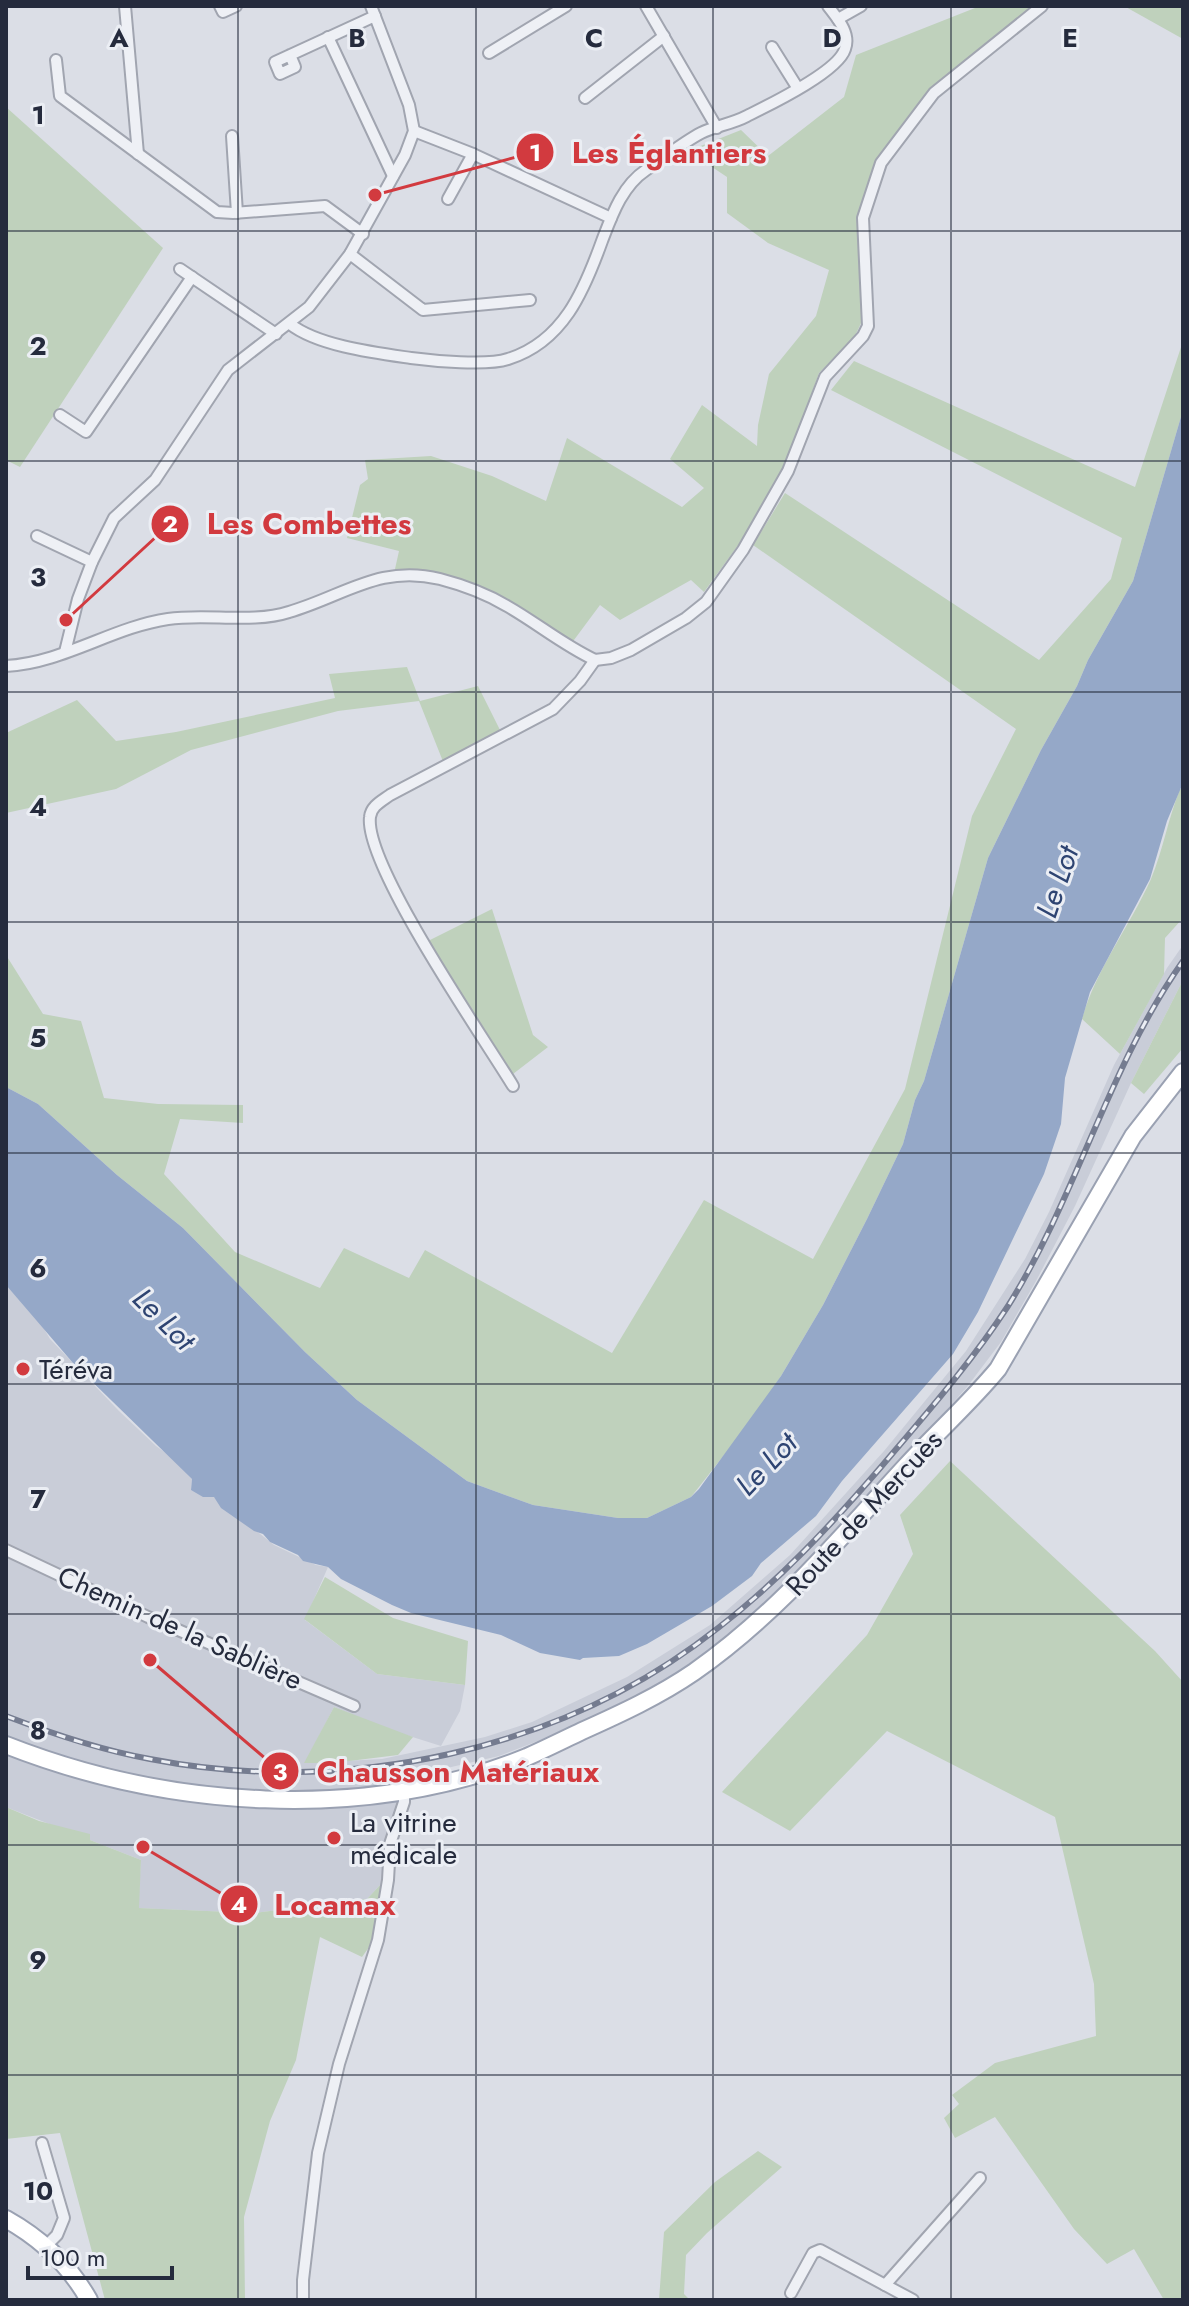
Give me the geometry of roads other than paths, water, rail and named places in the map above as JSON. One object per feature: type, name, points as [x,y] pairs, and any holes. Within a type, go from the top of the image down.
[{"type":"main road","name":"Route de Mercuès","points":[[6,1745],[115,1780],[223,1797],[326,1798],[404,1790],[463,1777],[525,1758],[606,1721],[692,1673],[759,1622],[794,1589],[998,1369],[1133,1136],[1183,1072]]},
{"type":"main road","points":[[6,2219],[45,2247],[71,2271],[89,2300]]},
{"type":"main road","points":[[45,2247],[79,2300]]},
{"type":"street","points":[[125,6],[138,154]]},
{"type":"street","points":[[220,6],[223,12],[236,6]]},
{"type":"street","points":[[489,53],[566,6]]},
{"type":"street","points":[[646,6],[717,128]]},
{"type":"street","points":[[290,324],[303,334],[381,354],[506,360],[526,351],[555,331],[580,298],[611,218],[635,177],[701,133],[745,118],[841,58],[847,47],[846,36],[828,6]]},
{"type":"street","points":[[838,19],[861,6]]},
{"type":"street","points":[[6,666],[36,662],[122,631],[169,619],[286,614],[392,575],[441,580],[479,592],[595,660],[631,650],[686,618],[706,602],[743,550],[788,471],[825,377],[863,336],[868,326],[863,218],[881,163],[934,93],[1042,6]]},
{"type":"street","points":[[65,652],[78,599],[114,518],[155,480],[228,370],[309,307],[363,234],[414,131],[409,105],[373,11],[290,55]]},
{"type":"street","points":[[585,98],[664,36]]},
{"type":"street","points":[[328,37],[393,176]]},
{"type":"street","points":[[772,47],[797,87]]},
{"type":"street","points":[[56,60],[60,96],[217,212],[325,206],[363,234]]},
{"type":"street","points":[[414,131],[473,154],[611,218]]},
{"type":"street","points":[[232,136],[237,213]]},
{"type":"street","points":[[448,199],[473,154]]},
{"type":"street","points":[[350,254],[423,310],[530,300]]},
{"type":"street","points":[[180,269],[276,334]]},
{"type":"street","points":[[60,415],[86,432],[192,277]]},
{"type":"street","points":[[37,536],[92,562]]},
{"type":"street","points":[[513,1086],[406,913],[385,872],[372,834],[370,816],[374,806],[390,795],[553,709],[595,660]]},
{"type":"street","name":"Chemin de la Sablière","points":[[6,1550],[148,1617],[354,1706]]},
{"type":"street","points":[[303,2300],[318,2153],[339,2064],[378,1940],[392,1830],[404,1802],[404,1790]]},
{"type":"street","points":[[42,2143],[64,2218],[57,2235],[45,2247]]},
{"type":"street","points":[[885,2285],[980,2178]]},
{"type":"street","points":[[791,2293],[813,2253],[820,2250],[913,2300]]},
{"type":"water","name":"Le Lot","points":[[1183,410],[1183,783],[1167,821],[1150,879],[1090,992],[1065,1078],[1061,1124],[1044,1174],[978,1312],[953,1354],[842,1481],[816,1516],[761,1563],[752,1576],[712,1606],[647,1644],[619,1656],[580,1660],[540,1653],[501,1635],[411,1613],[392,1605],[341,1579],[328,1567],[303,1561],[221,1508],[214,1497],[203,1497],[191,1490],[192,1479],[73,1363],[6,1285],[6,1087],[38,1104],[117,1175],[183,1228],[305,1352],[357,1400],[467,1481],[533,1505],[618,1518],[647,1518],[691,1497],[781,1376],[823,1305],[903,1144],[988,858],[1088,660],[1133,581]]},
{"type":"railway","points":[[6,1716],[59,1735],[150,1759],[224,1769],[299,1772],[374,1767],[448,1754],[521,1734],[590,1706],[657,1671],[718,1628],[804,1552],[881,1467],[979,1348],[1032,1264],[1134,1044],[1183,961]]},
{"type":"place","name":"Les Églantiers","points":[[375,195]]},
{"type":"place","name":"Les Combettes","points":[[66,620]]},
{"type":"place","name":"Téréva","points":[[23,1369]]},
{"type":"place","name":"Chausson Matériaux","points":[[150,1660]]},
{"type":"place","name":"La vitrine médicale","points":[[334,1838]]},
{"type":"place","name":"Locamax","points":[[143,1847]]}]
